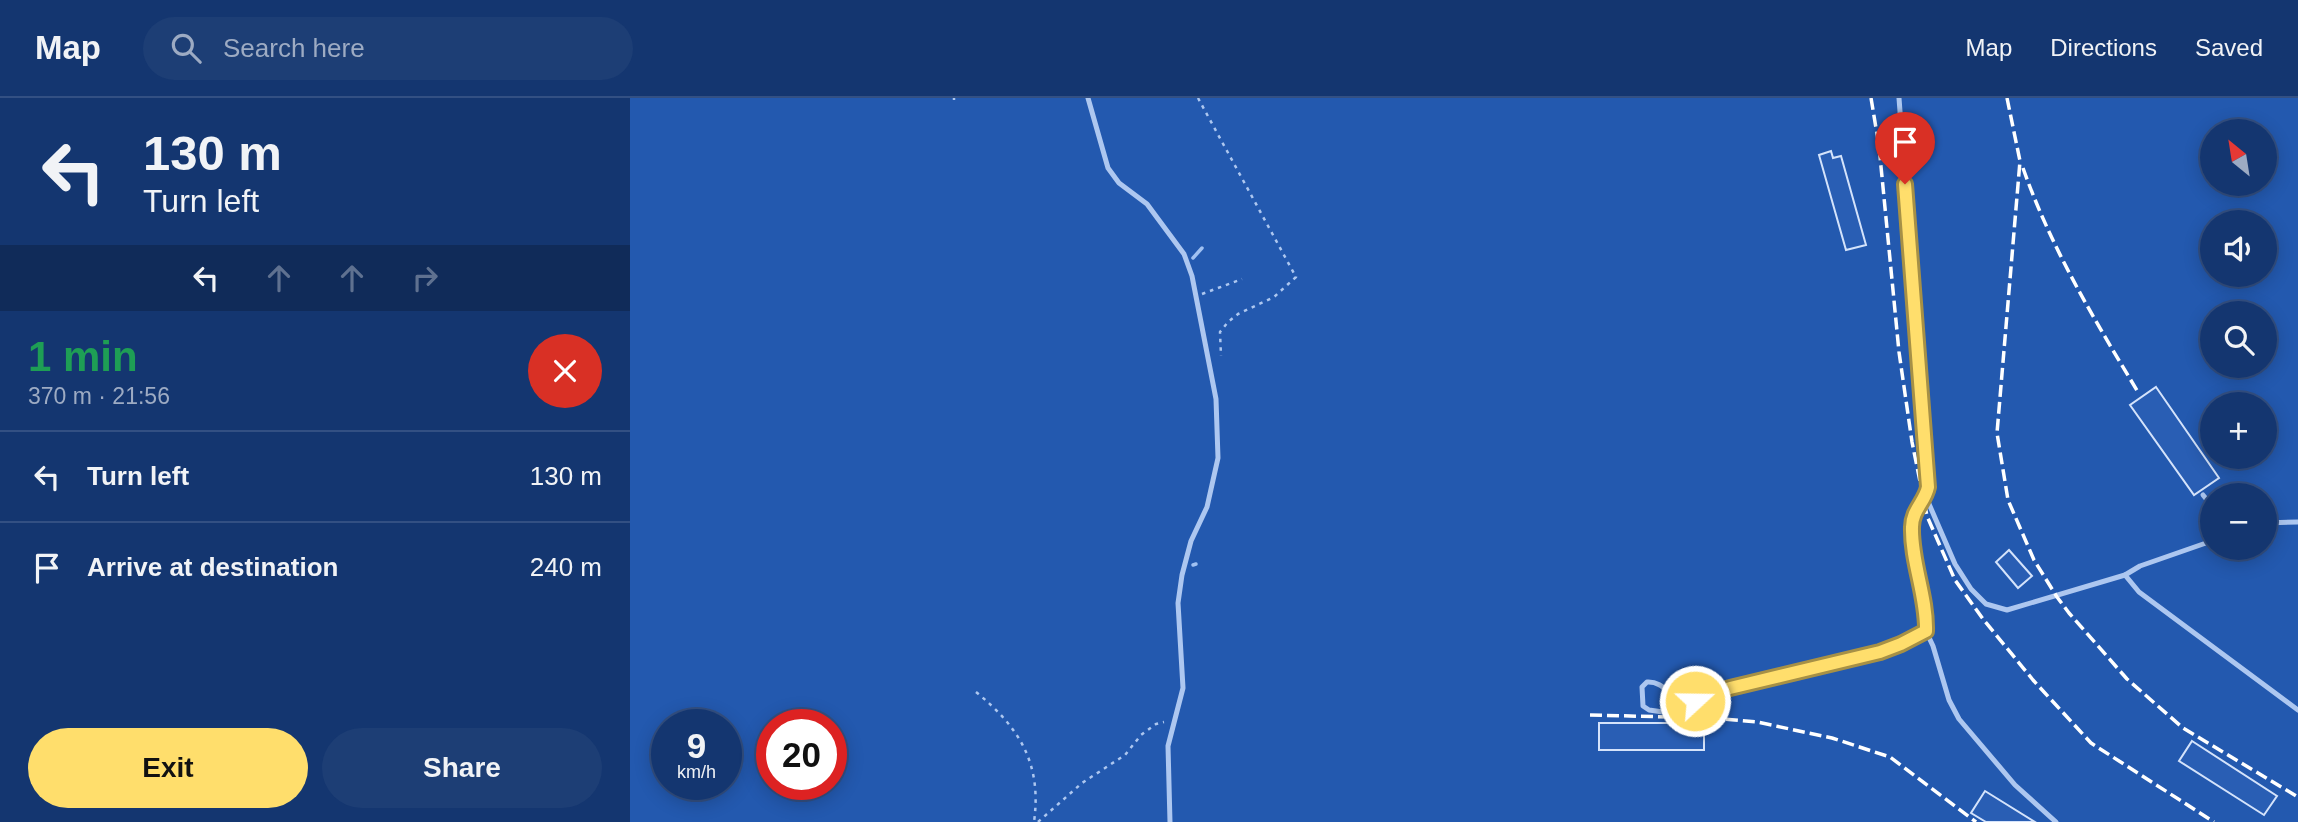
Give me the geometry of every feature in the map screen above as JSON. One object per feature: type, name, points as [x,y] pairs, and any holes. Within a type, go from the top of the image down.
[{"type":"lane","points":[[1088,98],[1108,168],[1119,183],[1147,204],[1184,254],[1192,275],[1216,399],[1218,458],[1207,507],[1191,541],[1178,603],[1183,688],[1170,732],[1167,769],[1170,822]]},
{"type":"lane","points":[[1899,98],[1928,487],[1926,497],[1915,511],[1912,527],[1925,604],[1926,631],[1949,700],[1959,719],[2015,785],[2056,822]]},
{"type":"lane","points":[[1926,497],[1955,564],[1971,589],[1986,604],[2007,610],[2125,575],[2140,566],[2200,545]]},
{"type":"lane","points":[[2277,523],[2298,522]]},
{"type":"lane","points":[[2125,575],[2139,592],[2298,710]]},
{"type":"lane","points":[[1712,694],[1663,712],[1649,710],[1643,706],[1642,687],[1647,682],[1655,681],[1681,701],[1880,652],[1926,631]]},
{"type":"path","points":[[1198,98],[1296,277],[1273,297],[1238,314],[1228,322],[1220,331],[1221,356]]},
{"type":"path","points":[[1196,296],[1242,279]]},
{"type":"path","points":[[976,692],[995,708],[1020,739],[1037,787],[1036,822]]},
{"type":"path","points":[[1036,822],[1082,783],[1125,755],[1141,735],[1156,724],[1174,720]]},
{"type":"shaded area","points":[[630,98],[2298,98],[2298,822],[630,822]]},
{"type":"building","points":[[1831,151],[1833,158],[1841,156],[1866,245],[1846,250],[1819,155]]},
{"type":"building","points":[[2156,387],[2200,451],[2200,469],[2213,469],[2219,478],[2212,483],[2200,483],[2200,491],[2194,495],[2130,405]]},
{"type":"building","points":[[2009,550],[2032,576],[2018,588],[1996,562]]},
{"type":"building","points":[[1599,723],[1704,723],[1704,750],[1599,750]]},
{"type":"building","points":[[2192,741],[2277,796],[2264,815],[2179,761]]},
{"type":"building","points":[[1985,791],[2035,822],[1986,822],[1971,813]]},
{"type":"waterway","points":[[1193,258],[1202,248]]},
{"type":"railway","points":[[1871,98],[1879,146],[1899,352],[1912,442],[1927,516],[1955,580],[2033,680],[2091,743],[2214,822]]},
{"type":"railway","points":[[2007,98],[2020,161],[1997,433],[2008,500],[2034,560],[2057,597],[2127,679],[2183,728],[2298,797]]},
{"type":"railway","points":[[2023,168],[2060,255],[2138,392]]},
{"type":"railway","points":[[1590,715],[1757,722],[1832,738],[1890,757],[1976,822]]},
{"type":"route","points":[[1695,701],[1730,688],[1805,668],[1880,652],[1926,631],[1925,604],[1912,527],[1915,511],[1926,497],[1928,487],[1905,184]]}]
